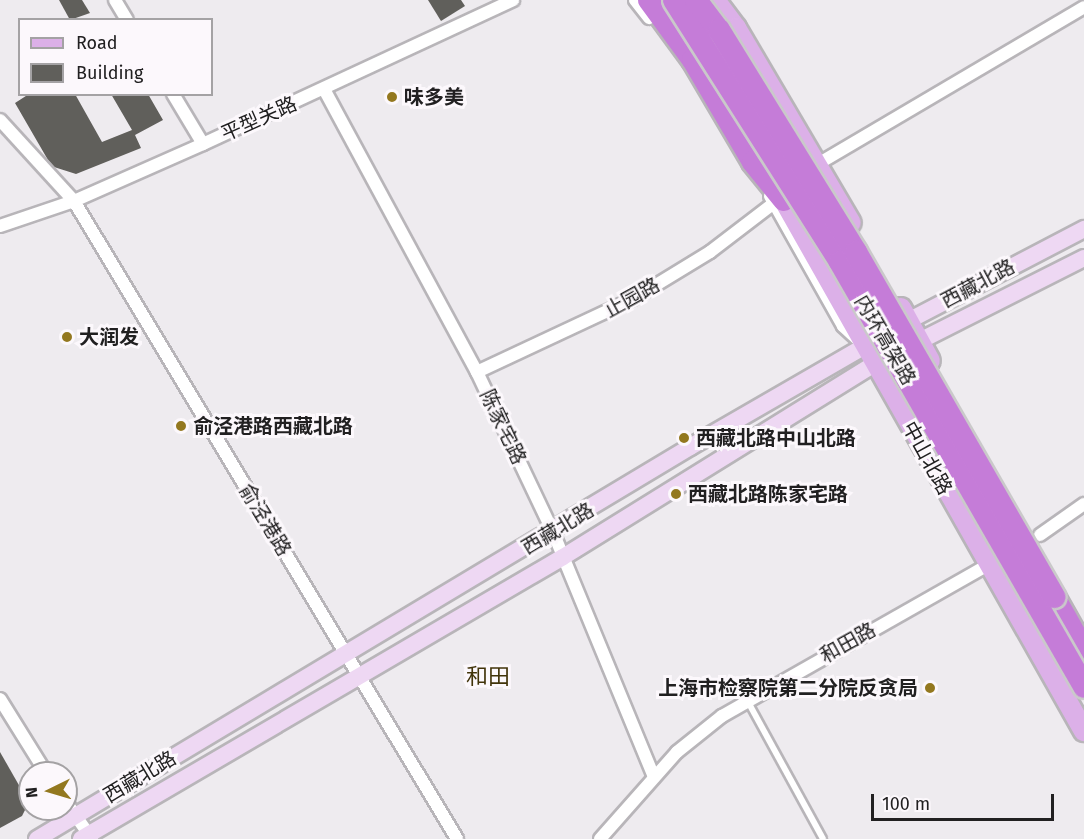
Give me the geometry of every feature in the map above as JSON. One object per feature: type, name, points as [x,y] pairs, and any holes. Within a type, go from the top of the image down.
[{"type":"highway","points":[[649,0],[693,60],[753,162],[779,201]]},
{"type":"highway","name":"内环高架路","points":[[674,0],[840,262],[1084,687]]},
{"type":"highway","name":"内环高架路","points":[[696,0],[719,30],[856,252],[1084,650]]},
{"type":"highway","points":[[1054,597],[1084,635]]},
{"type":"main road","name":"中山北路","points":[[659,0],[695,52],[1084,731]]},
{"type":"main road","points":[[715,0],[736,28],[1037,538],[1084,629]]},
{"type":"main road","name":"西藏北路","points":[[88,837],[563,557],[870,356],[908,321],[1084,228]]},
{"type":"main road","name":"西藏北路","points":[[78,815],[553,532],[690,447],[870,356],[920,341],[1084,258]]},
{"type":"main road","name":"西藏北路","points":[[38,839],[68,821]]},
{"type":"street","points":[[115,0],[126,18]]},
{"type":"street","name":"平型关路","points":[[0,226],[74,201],[325,91],[513,0]]},
{"type":"street","points":[[635,0],[678,54],[779,201]]},
{"type":"street","points":[[816,165],[1084,7]]},
{"type":"street","name":"陈家宅路","points":[[325,91],[477,372],[553,532],[654,777]]},
{"type":"street","points":[[174,96],[203,144]]},
{"type":"street","name":"俞泾港路","points":[[0,120],[74,201],[457,839]]},
{"type":"street","name":"止园路","points":[[477,372],[633,299],[710,252],[779,201]]},
{"type":"street","name":"和田路","points":[[600,839],[676,752],[747,699],[1037,538],[1084,504]]},
{"type":"street","points":[[0,699],[39,761]]},
{"type":"street","points":[[78,820],[88,837]]},
{"type":"lane","points":[[747,699],[823,839]]},
{"type":"building","points":[[59,0],[82,0],[90,13],[69,18]]},
{"type":"building","points":[[428,0],[461,0],[465,6],[441,21]]},
{"type":"building","points":[[26,96],[76,96],[102,142],[132,130],[112,96],[149,96],[163,120],[135,135],[141,148],[76,174],[54,167],[15,103]]},
{"type":"building","points":[[0,752],[18,784],[18,818],[0,828]]},
{"type":"place","name":"味多美","points":[[392,97]]},
{"type":"place","name":"大润发","points":[[67,337]]},
{"type":"place","name":"俞泾港路西藏北路","points":[[181,426]]},
{"type":"place","name":"西藏北路中山北路","points":[[684,438]]},
{"type":"place","name":"西藏北路陈家宅路","points":[[676,494]]},
{"type":"place","name":"上海市检察院第二分院反贪局","points":[[930,688]]},
{"type":"district","name":"和田","points":[[488,677]]}]
